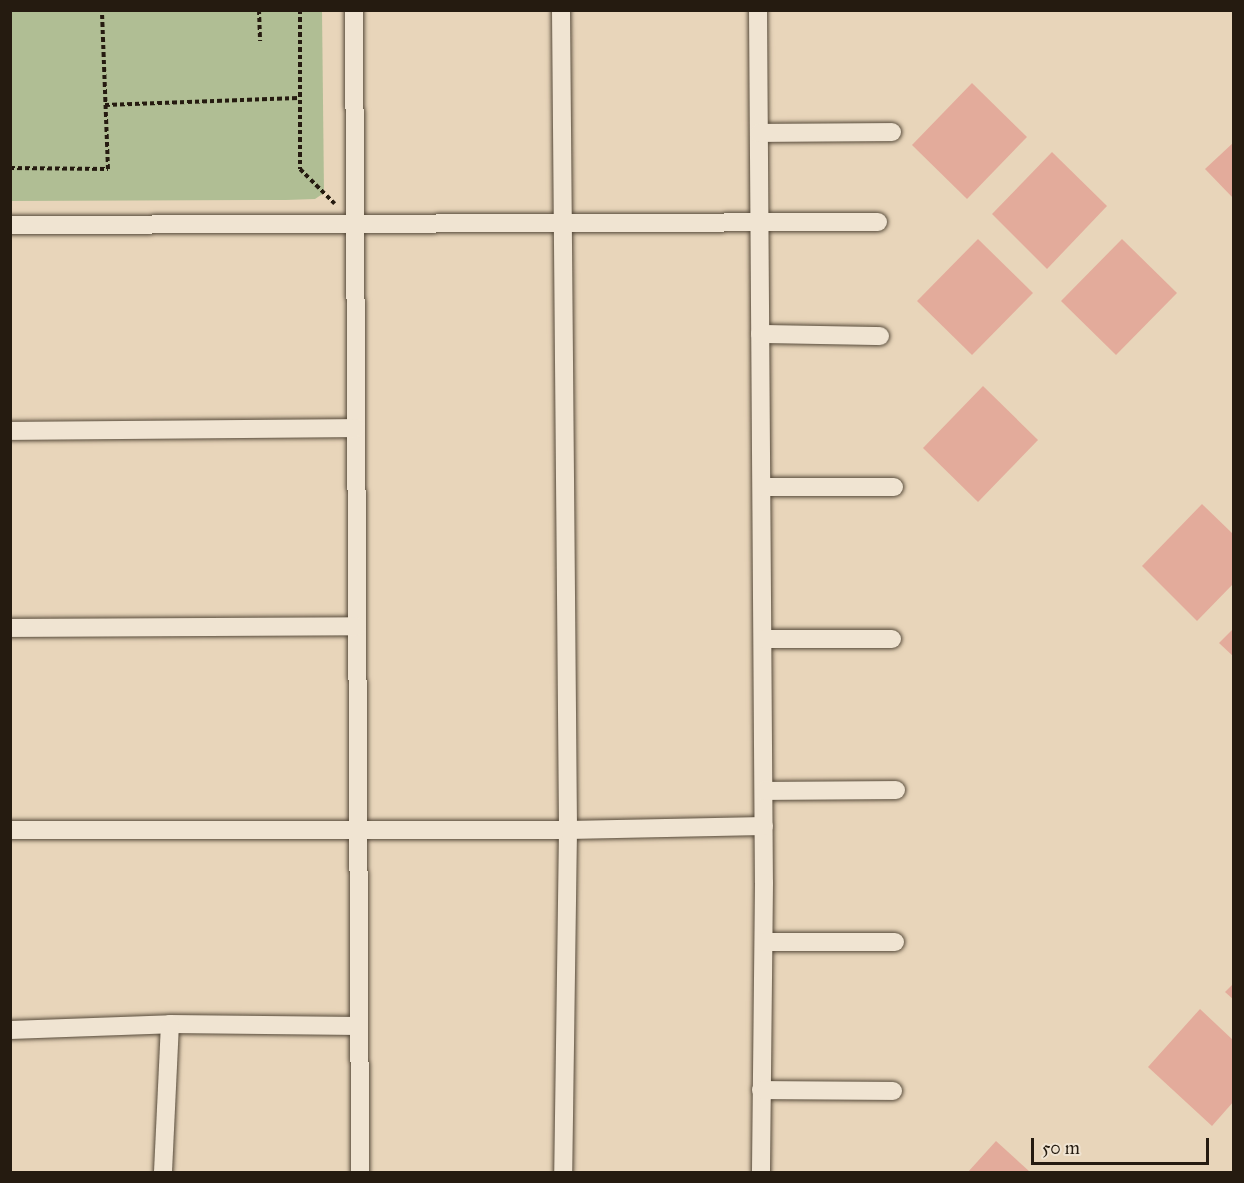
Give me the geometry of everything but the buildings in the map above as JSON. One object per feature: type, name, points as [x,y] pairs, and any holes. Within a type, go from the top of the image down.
[{"type":"street","points":[[354,10],[360,1173]]},
{"type":"street","points":[[561,10],[568,830],[563,1173]]},
{"type":"street","points":[[758,10],[764,791],[761,1173]]},
{"type":"street","points":[[759,133],[892,132]]},
{"type":"street","points":[[10,225],[878,222]]},
{"type":"street","points":[[760,334],[880,336]]},
{"type":"street","points":[[10,431],[356,428]]},
{"type":"street","points":[[762,487],[894,487]]},
{"type":"street","points":[[10,628],[357,626]]},
{"type":"street","points":[[763,639],[892,639]]},
{"type":"street","points":[[764,791],[896,790]]},
{"type":"street","points":[[10,830],[358,828],[568,830],[764,826]]},
{"type":"street","points":[[764,942],[895,942]]},
{"type":"street","points":[[10,1030],[170,1024],[359,1026]]},
{"type":"street","points":[[163,1173],[170,1024]]},
{"type":"street","points":[[761,1090],[893,1091]]},
{"type":"path","points":[[10,168],[108,169],[102,10]]},
{"type":"path","points":[[259,10],[260,40]]},
{"type":"path","points":[[300,10],[300,169],[355,223]]},
{"type":"path","points":[[105,105],[299,98]]},
{"type":"green space","points":[[10,11],[322,11],[324,193],[315,199],[286,200],[11,201]]}]
